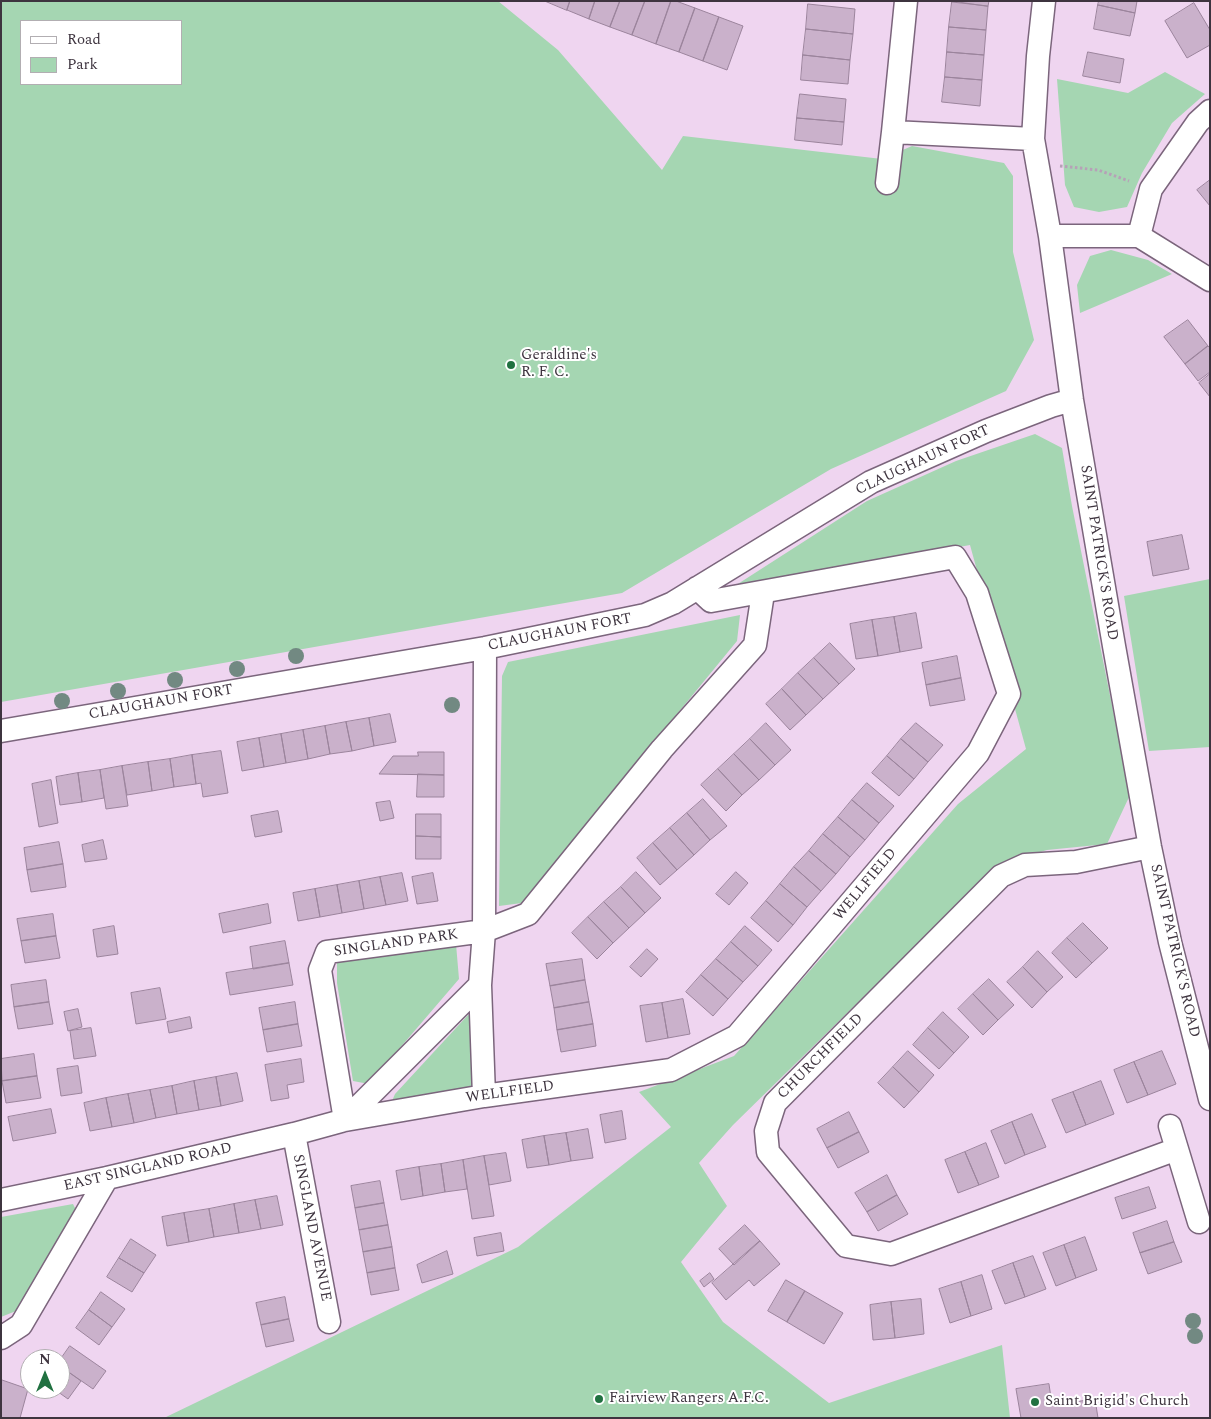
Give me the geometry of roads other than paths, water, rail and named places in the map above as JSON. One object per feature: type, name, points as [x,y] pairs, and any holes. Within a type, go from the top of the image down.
[{"type":"street","points":[[887,183],[906,1]]},
{"type":"street","name":"SAINT PATRICK'S ROAD","points":[[1044,1],[1038,56],[1033,139],[1050,236],[1072,400],[1150,847],[1170,942],[1210,1099]]},
{"type":"street","points":[[1139,236],[1151,189],[1198,122],[1210,110]]},
{"type":"street","points":[[892,132],[1033,139]]},
{"type":"street","points":[[1050,236],[1139,236],[1210,280]]},
{"type":"street","name":"CLAUGHAUN FORT","points":[[1,731],[485,648],[645,615],[673,603],[871,482],[986,431],[1072,400]]},
{"type":"street","name":"WELLFIELD","points":[[294,1134],[345,1120],[484,1096],[671,1070],[738,1036],[978,753],[1009,694],[977,592],[955,557],[711,601],[697,588]]},
{"type":"street","points":[[484,931],[528,914],[662,749],[755,646],[763,593]]},
{"type":"street","points":[[484,1096],[480,985],[484,931],[485,648]]},
{"type":"street","name":"CHURCHFIELD","points":[[1150,847],[1076,862],[1026,865],[1001,876],[775,1103],[766,1131],[768,1152],[846,1246],[892,1254],[1177,1149]]},
{"type":"street","name":"SINGLAND PARK","points":[[345,1120],[320,970],[327,952],[484,931]]},
{"type":"street","points":[[345,1120],[480,985]]},
{"type":"street","points":[[1170,1126],[1198,1222]]},
{"type":"street","name":"EAST SINGLAND ROAD","points":[[1,1200],[107,1178],[294,1134]]},
{"type":"street","name":"SINGLAND AVENUE","points":[[294,1134],[329,1322]]},
{"type":"street","points":[[1,1338],[21,1326],[107,1178]]},
{"type":"place","name":"Geraldine's R. F. C.","points":[[511,365]]},
{"type":"place","name":"Fairview Rangers A.F.C.","points":[[599,1399]]},
{"type":"place","name":"Saint Brigid's Church","points":[[1035,1402]]}]
